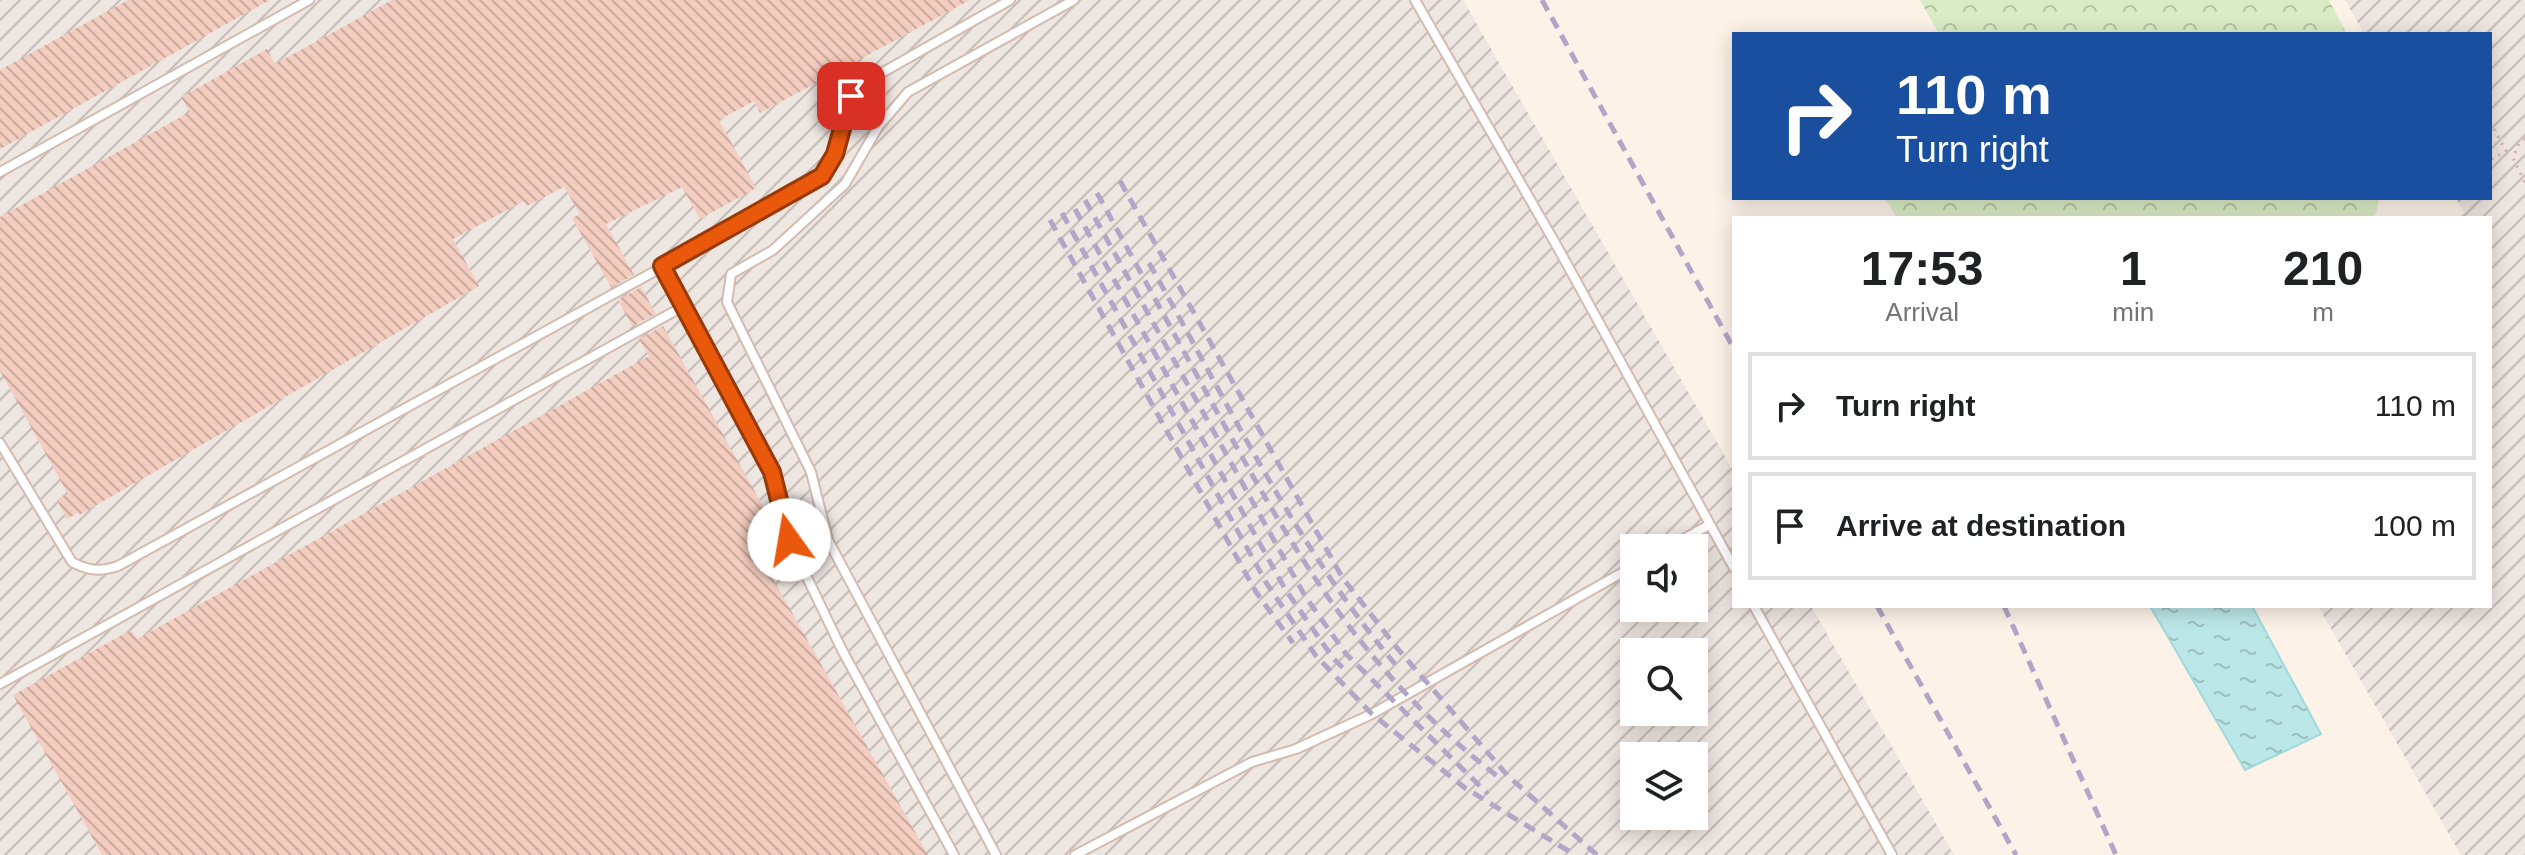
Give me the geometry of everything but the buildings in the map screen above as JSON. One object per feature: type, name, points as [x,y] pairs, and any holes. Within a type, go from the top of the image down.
[{"type":"lane","points":[[0,172],[309,0]]},
{"type":"lane","points":[[0,443],[67,556],[86,570],[102,571],[132,558],[810,186],[829,166],[847,106],[857,87],[1010,0]]},
{"type":"lane","points":[[996,855],[828,540],[811,472],[727,302],[731,274],[773,250],[845,184],[878,127],[908,92],[1074,0]]},
{"type":"lane","points":[[1415,0],[1558,248],[1732,565]]},
{"type":"lane","points":[[662,266],[772,472],[789,540],[842,650],[954,855]]},
{"type":"lane","points":[[0,684],[684,306]]},
{"type":"lane","points":[[1693,534],[1709,525]]},
{"type":"lane","points":[[1075,855],[1252,762],[1296,749],[1372,714],[1620,574]]},
{"type":"lane","points":[[1755,608],[1892,855]]},
{"type":"path","points":[[2492,126],[2506,151]]},
{"type":"path","points":[[2525,139],[2514,152],[2514,163],[2525,183]]},
{"type":"path","points":[[2492,159],[2506,151],[2514,152]]},
{"type":"shaded area","points":[[0,0],[1463,0],[1732,469],[1732,608],[1812,608],[1954,855],[0,855]]},
{"type":"shaded area","points":[[2345,0],[2525,0],[2525,855],[2461,855],[2319,608],[2492,608],[2492,216],[2460,216],[2464,213],[2457,200],[2492,200],[2492,32],[2363,32]]},
{"type":"green space","points":[[1920,0],[2329,0],[2346,32],[1938,32]]},
{"type":"green space","points":[[1886,200],[2379,200],[2376,214],[2372,216],[1896,216]]},
{"type":"water","points":[[2151,608],[2253,608],[2321,734],[2245,770]]},
{"type":"railway","points":[[1542,0],[1732,345]]},
{"type":"railway","points":[[1120,181],[1342,577],[1397,648],[1508,776],[1597,855]]},
{"type":"railway","points":[[1097,193],[1247,466],[1338,611],[1410,698],[1501,779]]},
{"type":"railway","points":[[1085,200],[1305,596],[1346,654],[1488,794]]},
{"type":"railway","points":[[1075,209],[1285,589],[1333,658],[1348,673]]},
{"type":"railway","points":[[1062,213],[1267,584],[1316,656],[1372,714],[1465,788],[1575,855]]},
{"type":"railway","points":[[1050,220],[1256,592],[1293,643]]},
{"type":"railway","points":[[1149,263],[1293,520],[1325,570],[1395,664]]},
{"type":"railway","points":[[1878,608],[2016,855]]},
{"type":"railway","points":[[2005,608],[2116,855]]},
{"type":"route","points":[[789,540],[772,472],[662,266],[810,186],[822,176],[835,154],[851,96]]}]
